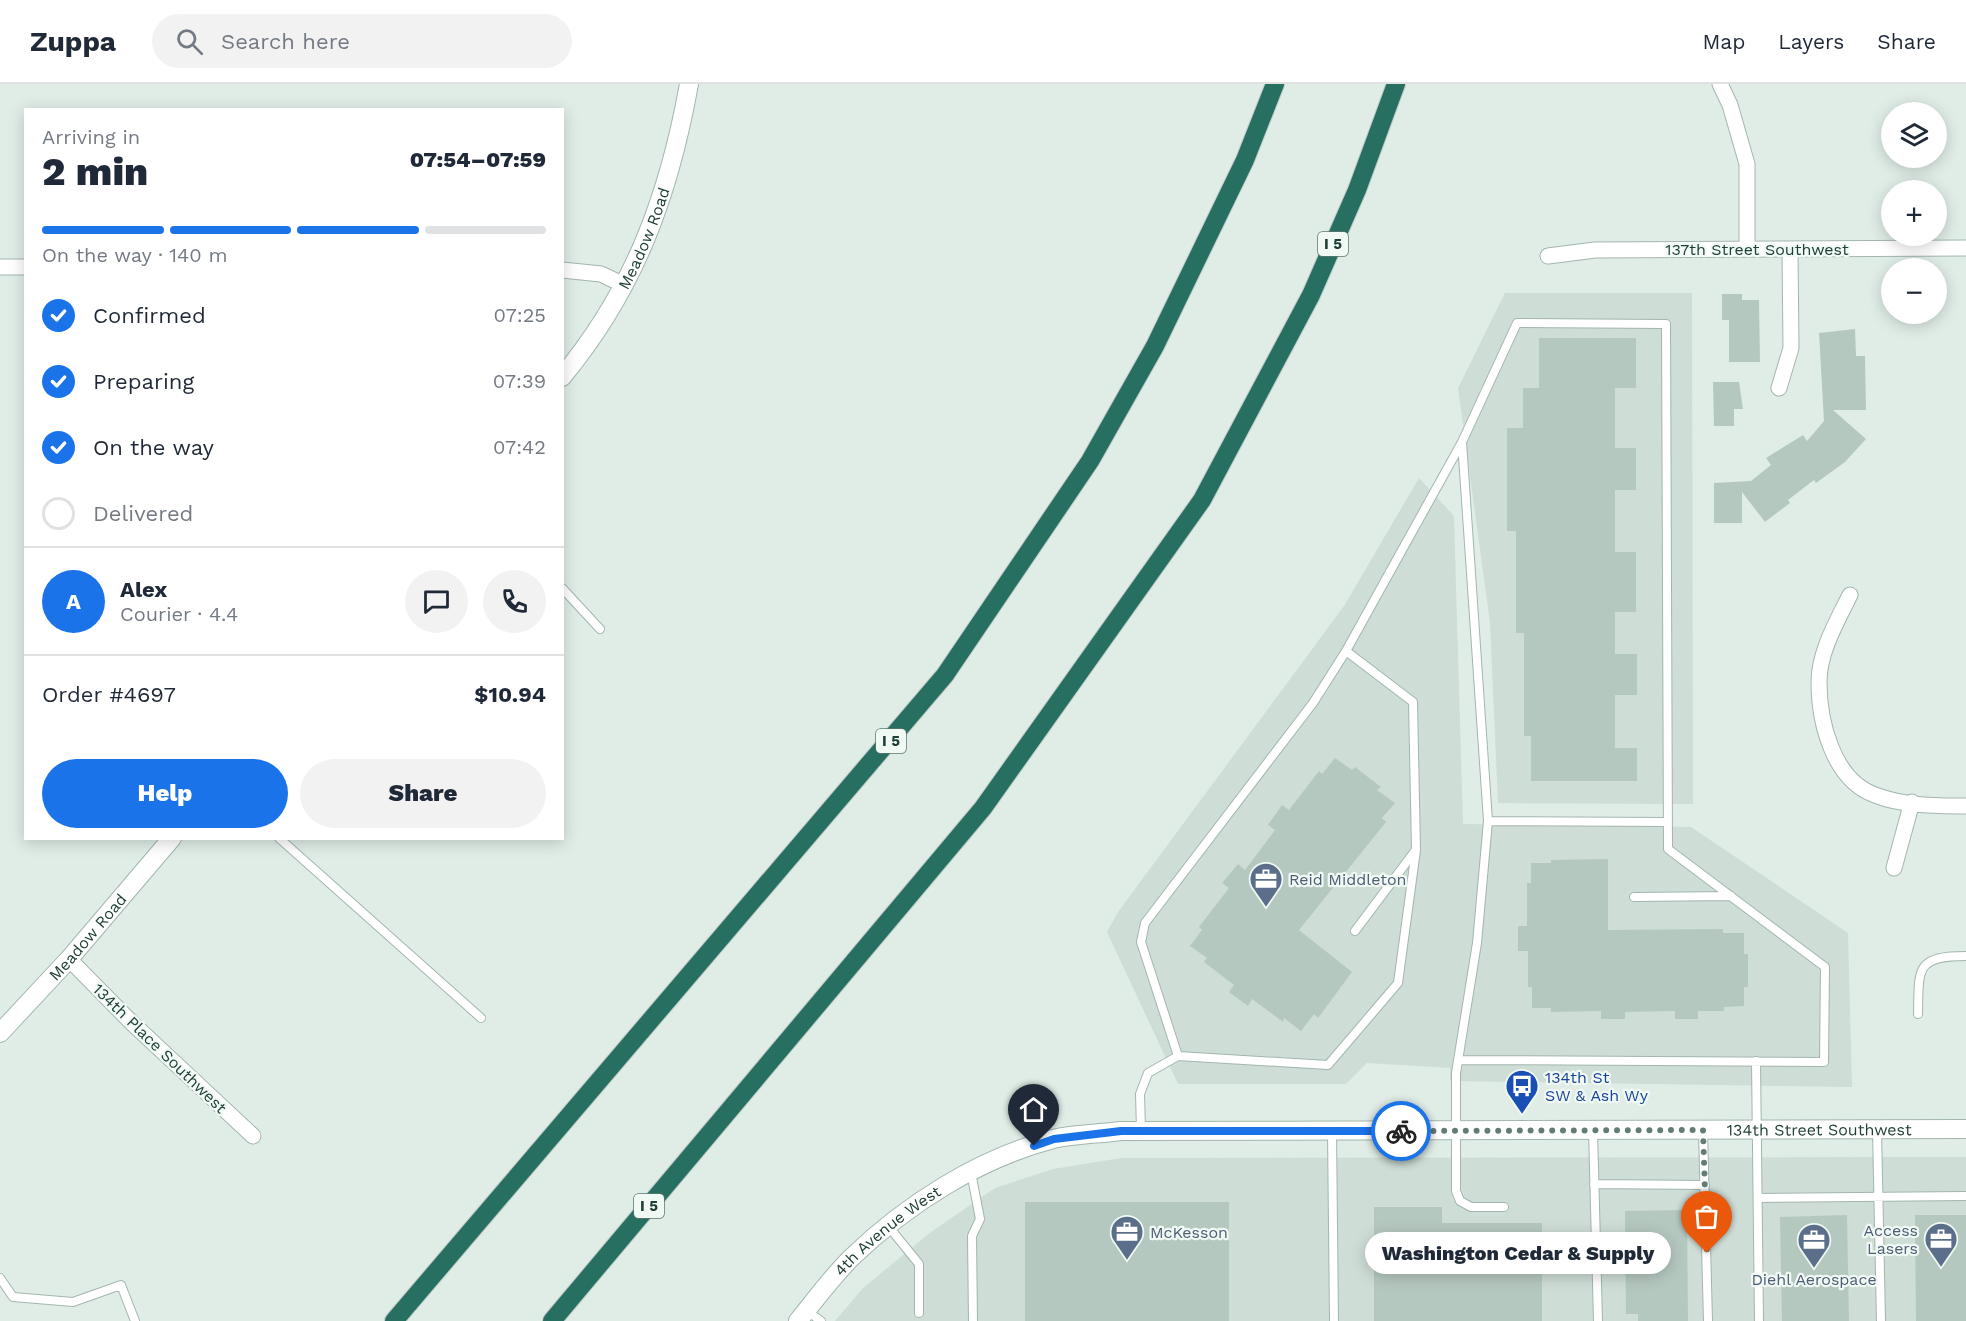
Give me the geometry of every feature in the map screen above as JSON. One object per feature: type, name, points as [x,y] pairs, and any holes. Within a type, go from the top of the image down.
[{"type":"highway","name":"I 5","points":[[394,1321],[878,757],[945,675],[1089,461],[1155,346],[1245,160],[1275,84]]},
{"type":"highway","name":"I 5","points":[[552,1321],[983,808],[1202,500],[1311,295],[1357,190],[1396,84]]},
{"type":"street","name":"Meadow Road","points":[[564,374],[590,341],[624,285],[653,224],[672,169],[689,84]]},
{"type":"street","points":[[1720,84],[1730,105],[1747,164],[1747,249]]},
{"type":"street","name":"137th Street Southwest","points":[[1548,256],[1595,250],[1966,248]]},
{"type":"street","points":[[1779,388],[1791,348],[1790,249]]},
{"type":"street","points":[[0,267],[24,267]]},
{"type":"street","points":[[564,270],[601,274],[624,285]]},
{"type":"street","points":[[1850,595],[1830,636],[1819,680],[1826,734],[1845,775],[1874,795],[1930,806],[1966,806]]},
{"type":"street","points":[[1894,868],[1912,802]]},
{"type":"street","name":"Meadow Road","points":[[0,1033],[69,959],[170,840]]},
{"type":"street","name":"134th Place Southwest","points":[[69,959],[131,1022],[253,1136]]},
{"type":"street","name":"134th Street Southwest","points":[[992,1161],[1054,1139],[1141,1131],[1966,1130]]},
{"type":"street","name":"4th Avenue West","points":[[809,1318],[851,1259],[945,1185],[992,1161]]},
{"type":"lane","points":[[1178,1056],[1141,942],[1145,923],[1313,703],[1346,651],[1462,441],[1517,323],[1666,324],[1668,849],[1825,967],[1824,1062],[1458,1060]]},
{"type":"lane","points":[[1462,441],[1488,821],[1477,944],[1458,1060],[1455,1131],[1456,1191],[1460,1202],[1471,1207],[1504,1207]]},
{"type":"lane","points":[[564,590],[600,629]]},
{"type":"lane","points":[[1141,1131],[1140,1094],[1148,1073],[1178,1056],[1328,1065],[1398,983],[1416,850],[1413,702],[1346,651]]},
{"type":"lane","points":[[1488,821],[1668,822]]},
{"type":"lane","points":[[281,840],[481,1018]]},
{"type":"lane","points":[[1355,932],[1416,850]]},
{"type":"lane","points":[[1634,897],[1731,896]]},
{"type":"lane","points":[[1918,1014],[1919,980],[1925,966],[1934,958],[1966,956]]},
{"type":"lane","points":[[1756,1061],[1759,1321]]},
{"type":"lane","points":[[1593,1130],[1598,1321]]},
{"type":"lane","points":[[1703,1130],[1708,1321]]},
{"type":"lane","points":[[1877,1130],[1881,1321]]},
{"type":"lane","points":[[1332,1131],[1335,1321]]},
{"type":"lane","points":[[971,1172],[980,1220],[972,1236],[973,1321]]},
{"type":"lane","points":[[1594,1184],[1706,1185]]},
{"type":"lane","points":[[1758,1198],[1966,1196]]},
{"type":"lane","points":[[889,1227],[919,1264],[919,1313]]},
{"type":"lane","points":[[0,1278],[13,1297],[73,1302],[121,1285],[135,1321]]},
{"type":"shaded area","points":[[1505,293],[1692,293],[1693,804],[1498,803],[1490,623],[1458,388]]},
{"type":"shaded area","points":[[1419,478],[1454,516],[1463,824],[1691,827],[1848,933],[1852,1087],[1450,1081],[1450,1068],[1367,1063],[1346,1084],[1178,1084],[1107,932],[1118,912],[1344,606]]},
{"type":"shaded area","points":[[1966,1157],[1966,1321],[835,1321],[863,1288],[931,1232],[995,1188],[1053,1169],[1121,1158]]},
{"type":"building","points":[[1722,294],[1742,294],[1742,300],[1759,300],[1760,362],[1729,362],[1729,320],[1722,320]]},
{"type":"building","points":[[1855,329],[1856,356],[1865,356],[1866,410],[1833,410],[1866,439],[1845,462],[1816,483],[1814,480],[1788,500],[1790,503],[1765,522],[1742,492],[1742,523],[1714,523],[1714,483],[1751,481],[1771,465],[1766,458],[1803,435],[1807,441],[1824,421],[1819,333]]},
{"type":"building","points":[[1539,338],[1636,338],[1636,388],[1615,388],[1615,448],[1636,448],[1636,490],[1615,490],[1615,552],[1636,552],[1636,612],[1615,612],[1615,654],[1637,654],[1637,695],[1615,695],[1615,748],[1637,748],[1637,781],[1531,781],[1531,736],[1524,736],[1524,633],[1516,633],[1516,531],[1507,531],[1507,428],[1523,428],[1523,388],[1539,388]]},
{"type":"building","points":[[1713,382],[1739,382],[1743,409],[1734,409],[1734,426],[1714,426]]},
{"type":"building","name":"Reid Middleton","points":[[1335,758],[1352,770],[1355,767],[1381,787],[1377,790],[1395,803],[1382,818],[1386,822],[1299,930],[1352,972],[1318,1018],[1314,1014],[1301,1031],[1284,1018],[1283,1022],[1252,999],[1248,1006],[1229,992],[1234,985],[1204,962],[1207,958],[1190,946],[1202,930],[1199,927],[1229,888],[1222,883],[1238,864],[1245,870],[1275,830],[1268,825],[1282,805],[1289,810],[1319,771],[1322,774]]},
{"type":"building","points":[[1608,859],[1608,930],[1723,929],[1723,933],[1744,933],[1744,954],[1748,954],[1748,987],[1744,987],[1744,1006],[1724,1007],[1724,1011],[1698,1011],[1698,1019],[1675,1019],[1675,1011],[1625,1012],[1625,1019],[1601,1019],[1601,1011],[1551,1012],[1551,1008],[1532,1008],[1532,987],[1528,987],[1528,951],[1518,951],[1518,926],[1527,926],[1527,883],[1531,883],[1531,863],[1551,863],[1551,860]]},
{"type":"building","name":"McKesson","points":[[1025,1202],[1229,1202],[1229,1321],[1025,1321]]},
{"type":"building","points":[[1374,1207],[1442,1207],[1442,1223],[1542,1223],[1542,1321],[1374,1321]]},
{"type":"building","points":[[1687,1210],[1688,1321],[1638,1321],[1638,1314],[1626,1314],[1625,1211]]},
{"type":"building","name":"Diehl Aerospace","points":[[1847,1215],[1849,1321],[1782,1321],[1780,1217]]},
{"type":"building","name":"Access Lasers","points":[[1915,1215],[1966,1215],[1966,1321],[1916,1321]]},
{"type":"way so far","points":[[1401,1131],[1703,1130],[1707,1253]]},
{"type":"place","name":"Reid Middleton","points":[[1266,908]]},
{"type":"place","name":"134th St SW & Ash Wy","points":[[1522,1115]]},
{"type":"place","name":"Washington Cedar & Supply","points":[[1707,1253]]},
{"type":"place","name":"McKesson","points":[[1127,1261]]},
{"type":"place","name":"Access Lasers","points":[[1941,1268]]},
{"type":"place","name":"Diehl Aerospace","points":[[1814,1269]]},
{"type":"route","points":[[1034,1146],[1054,1139],[1121,1131],[1401,1131]]}]
